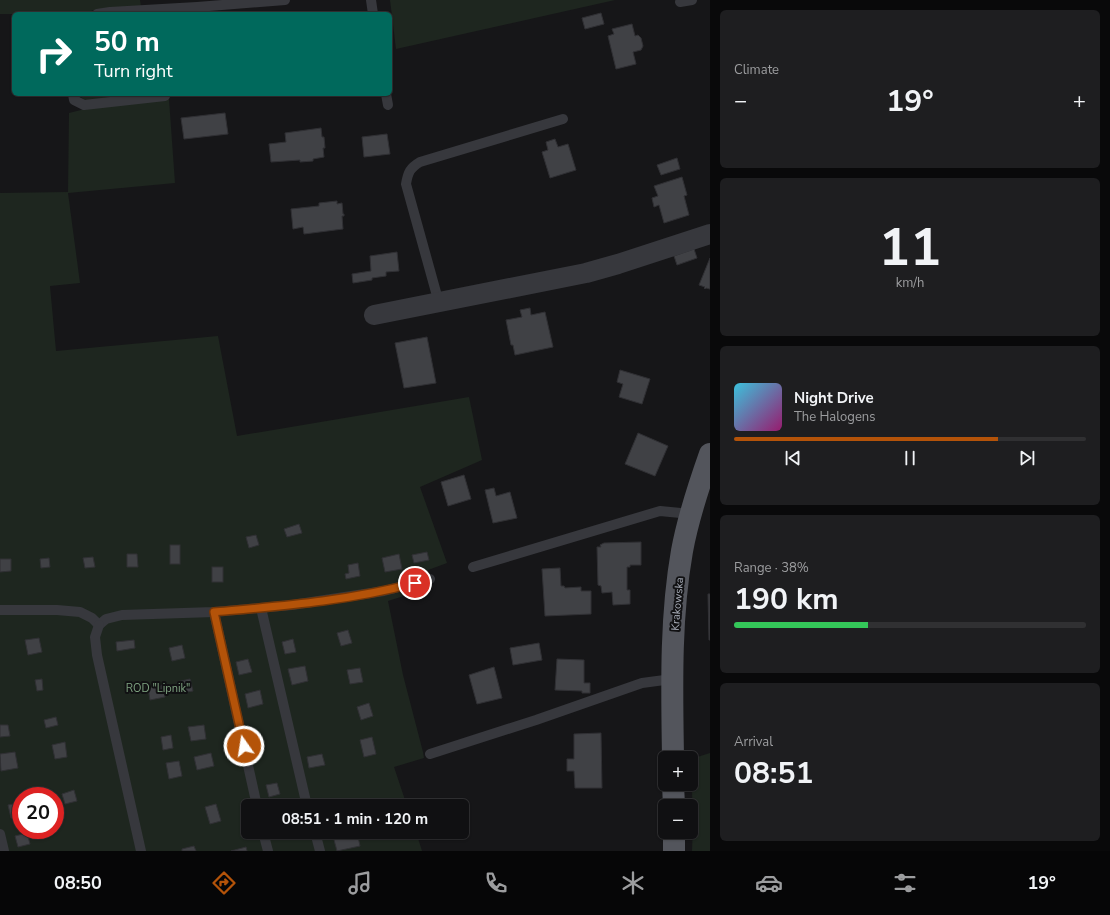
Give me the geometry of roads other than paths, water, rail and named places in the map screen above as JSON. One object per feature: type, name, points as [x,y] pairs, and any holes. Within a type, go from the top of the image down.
[{"type":"main road","name":"Krakowska","points":[[673,751],[672,679],[674,629],[682,550],[691,514],[708,467]]},
{"type":"main road","points":[[674,839],[674,851]]},
{"type":"street","points":[[374,315],[586,272],[618,264],[710,234]]},
{"type":"lane","points":[[110,12],[197,8],[285,0]]},
{"type":"lane","points":[[371,0],[373,12]]},
{"type":"lane","points":[[680,2],[692,0]]},
{"type":"lane","points":[[73,96],[74,100],[84,104],[165,96]]},
{"type":"lane","points":[[386,96],[388,105]]},
{"type":"lane","points":[[439,303],[406,184],[407,176],[411,168],[420,162],[563,119]]},
{"type":"lane","points":[[473,566],[660,511],[691,514]]},
{"type":"lane","points":[[141,851],[97,655],[95,637],[99,625],[106,620],[122,615],[214,612],[292,605],[384,591],[430,579]]},
{"type":"lane","points":[[261,608],[305,799]]},
{"type":"lane","points":[[0,610],[57,610],[80,612],[92,618],[99,625]]},
{"type":"lane","points":[[214,612],[255,799]]},
{"type":"lane","points":[[430,754],[536,720],[642,683],[672,679]]},
{"type":"lane","points":[[0,834],[4,851]]},
{"type":"lane","points":[[265,839],[268,851]]},
{"type":"lane","points":[[317,839],[320,851]]},
{"type":"park label","name":"ROD \"Lipnik\"","points":[[158,688]]}]
